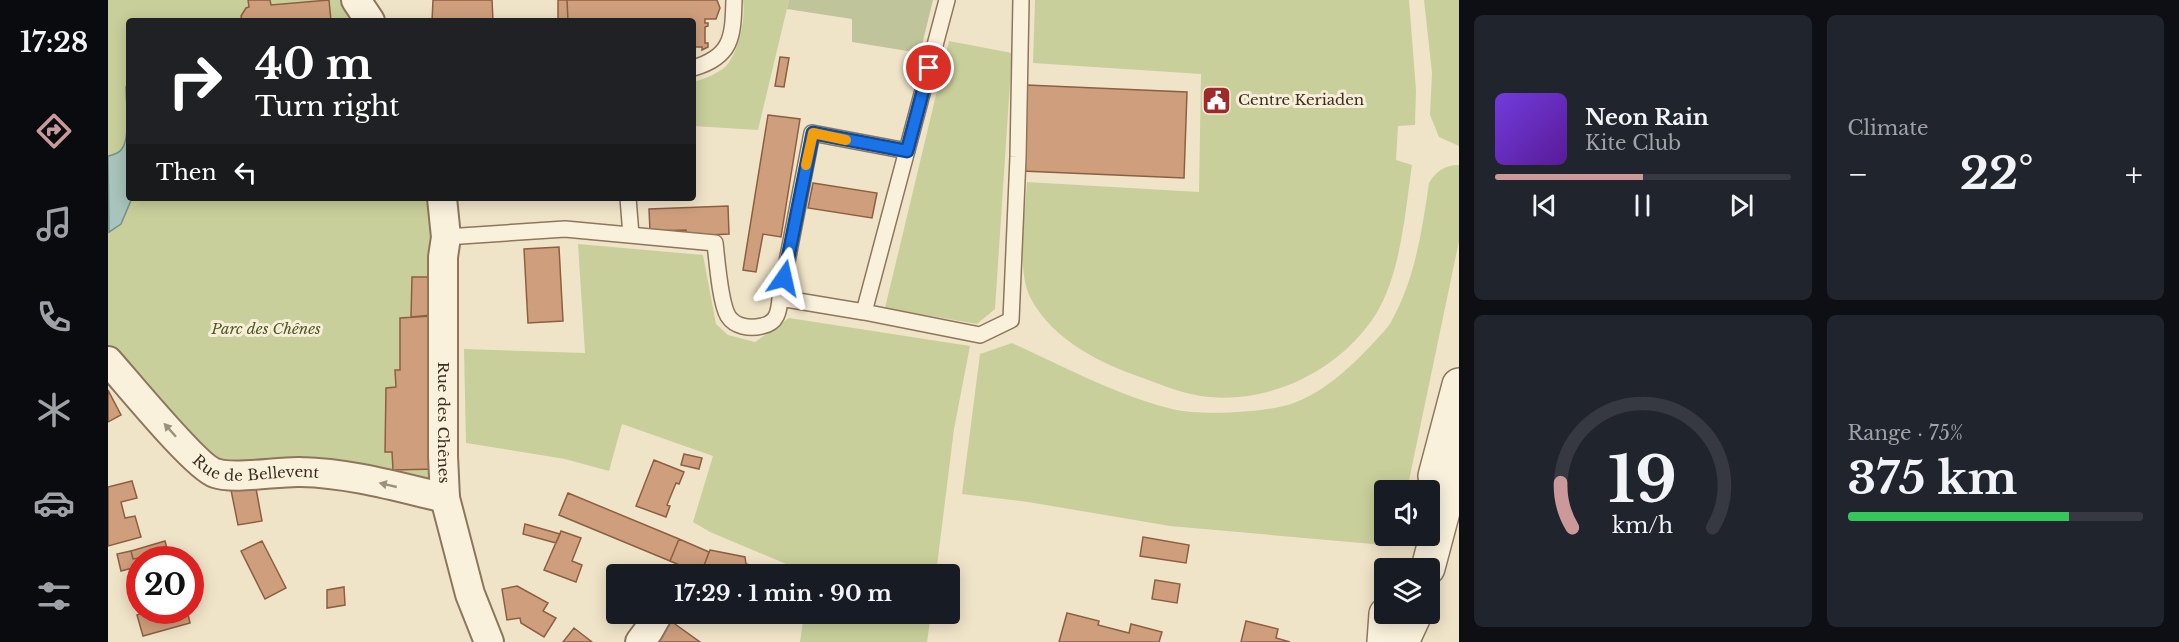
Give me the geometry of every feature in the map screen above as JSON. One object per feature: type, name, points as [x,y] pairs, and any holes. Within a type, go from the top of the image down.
[{"type":"street","points":[[356,0],[368,18]]},
{"type":"street","name":"Rue des Chênes","points":[[442,201],[446,237],[443,257],[445,498],[470,594],[489,642]]},
{"type":"street","name":"Rue de Bellevent","points":[[108,361],[194,457],[214,473],[230,475],[300,472],[339,474],[445,498]]},
{"type":"street","points":[[1434,480],[1459,385]]},
{"type":"street","points":[[1431,558],[1459,451]]},
{"type":"street","points":[[640,642],[652,624]]},
{"type":"street","points":[[1384,642],[1385,624]]},
{"type":"street","points":[[1402,642],[1410,624]]},
{"type":"lane","points":[[696,67],[708,63],[723,53],[731,33],[734,0]]},
{"type":"lane","points":[[864,312],[947,0]]},
{"type":"lane","points":[[780,298],[980,335],[1011,320],[1018,157],[1021,0]]},
{"type":"lane","points":[[446,237],[565,229],[715,243],[724,304],[728,315],[739,325],[748,328],[768,325],[778,315],[813,133],[907,151]]},
{"type":"lane","points":[[628,201],[631,235]]},
{"type":"green space","name":"Parc des Chênes","points":[[108,0],[345,0],[356,18],[126,18],[126,201],[431,201],[439,250],[438,490],[299,457],[219,470],[108,357]]},
{"type":"green space","points":[[743,0],[789,0],[758,130],[696,126],[696,81],[720,71],[731,59],[741,34]]},
{"type":"green space","points":[[789,0],[933,0],[920,53],[852,42],[852,19],[787,9]]},
{"type":"green space","points":[[1035,0],[1409,0],[1416,90],[1415,125],[1398,126],[1396,160],[1412,165],[1401,242],[1391,280],[1376,314],[1344,351],[1325,366],[1281,388],[1233,397],[1209,397],[1175,390],[1111,366],[1080,349],[1052,327],[1040,314],[1026,287],[1024,274],[1023,242],[1027,182],[1199,192],[1201,74],[1033,63]]},
{"type":"green space","points":[[1424,0],[1459,0],[1459,146],[1439,137],[1430,115],[1432,73]]},
{"type":"green space","points":[[949,41],[1012,53],[995,309],[977,324],[885,308]]},
{"type":"green space","points":[[1459,165],[1459,241],[1409,480],[1374,480],[1374,544],[1170,526],[1028,502],[962,494],[980,354],[1012,343],[1110,388],[1151,403],[1184,411],[1216,413],[1267,409],[1294,403],[1328,384],[1349,367],[1389,325],[1412,272],[1429,183],[1435,175],[1449,166]]},
{"type":"green space","points":[[578,244],[703,255],[716,324],[728,335],[755,342],[789,318],[970,346],[954,429],[937,564],[786,564],[710,532],[693,522],[713,456],[622,424],[609,471],[565,459],[466,443],[464,349],[585,353]]},
{"type":"green space","points":[[803,624],[930,624],[927,642],[800,642]]},
{"type":"water","points":[[126,138],[126,201],[131,201],[121,224],[109,232],[108,156],[121,150]]},
{"type":"building","points":[[248,0],[270,0],[271,5],[329,0],[331,18],[241,18],[246,8],[249,7]]},
{"type":"building","points":[[433,0],[492,0],[493,18],[432,18]]},
{"type":"building","points":[[558,0],[567,0],[568,18],[558,18]]},
{"type":"building","points":[[567,0],[717,0],[720,8],[716,19],[705,19],[708,26],[705,27],[705,43],[708,43],[708,47],[702,50],[702,47],[696,47],[696,18],[568,18]]},
{"type":"building","points":[[780,57],[789,58],[784,87],[775,86]]},
{"type":"building","points":[[1026,85],[1187,92],[1184,178],[1022,171]]},
{"type":"building","points":[[768,115],[800,119],[781,237],[763,234],[756,272],[743,270]]},
{"type":"building","points":[[813,183],[877,193],[872,218],[808,208]]},
{"type":"building","points":[[728,206],[729,234],[687,236],[686,230],[650,231],[649,209]]},
{"type":"building","points":[[559,247],[563,321],[528,323],[524,249]]},
{"type":"building","points":[[412,277],[433,277],[432,315],[411,317]]},
{"type":"building","points":[[432,316],[435,469],[393,470],[392,452],[385,452],[386,388],[396,387],[395,370],[400,370],[400,318]]},
{"type":"building","points":[[108,390],[121,415],[108,422]]},
{"type":"building","points":[[684,454],[702,458],[699,469],[681,465]]},
{"type":"building","points":[[654,460],[684,472],[679,484],[676,483],[667,505],[670,506],[666,517],[636,506]]},
{"type":"building","points":[[132,481],[137,498],[121,502],[125,518],[135,516],[141,537],[108,546],[108,487]]},
{"type":"building","points":[[255,483],[262,521],[238,525],[230,485]]},
{"type":"building","points":[[568,493],[679,539],[670,561],[559,515]]},
{"type":"building","points":[[525,524],[560,534],[556,543],[523,534]]},
{"type":"building","points":[[561,531],[581,538],[572,561],[582,565],[576,582],[544,570]]},
{"type":"building","points":[[1143,537],[1189,545],[1186,563],[1140,556]]},
{"type":"building","points":[[679,539],[709,552],[705,564],[677,564],[670,561]]},
{"type":"building","points":[[165,541],[166,546],[148,546]]},
{"type":"building","points":[[262,541],[286,588],[265,599],[241,551]]},
{"type":"building","points":[[710,550],[745,557],[746,564],[705,564]]},
{"type":"building","points":[[126,552],[126,570],[121,571],[117,554]]},
{"type":"building","points":[[1155,580],[1180,584],[1177,603],[1152,599]]},
{"type":"building","points":[[517,586],[548,603],[543,611],[556,618],[544,637],[521,623],[520,618],[507,620],[502,589]]},
{"type":"building","points":[[344,587],[345,605],[327,608],[327,590]]},
{"type":"building","points":[[1067,613],[1099,621],[1098,625],[1129,633],[1131,624],[1162,632],[1159,642],[1059,642]]},
{"type":"building","points":[[1246,621],[1278,629],[1276,638],[1290,642],[1241,642]]},
{"type":"building","points":[[140,624],[186,624],[143,636]]},
{"type":"building","points":[[664,624],[675,624],[700,642],[651,642]]},
{"type":"building","points":[[574,628],[592,642],[563,642]]},
{"type":"slow traffic","points":[[806,165],[813,133],[846,140]]},
{"type":"place","name":"Centre Keriaden","points":[[1217,100]]},
{"type":"route","points":[[784,278],[813,133],[907,151],[929,68]]}]
